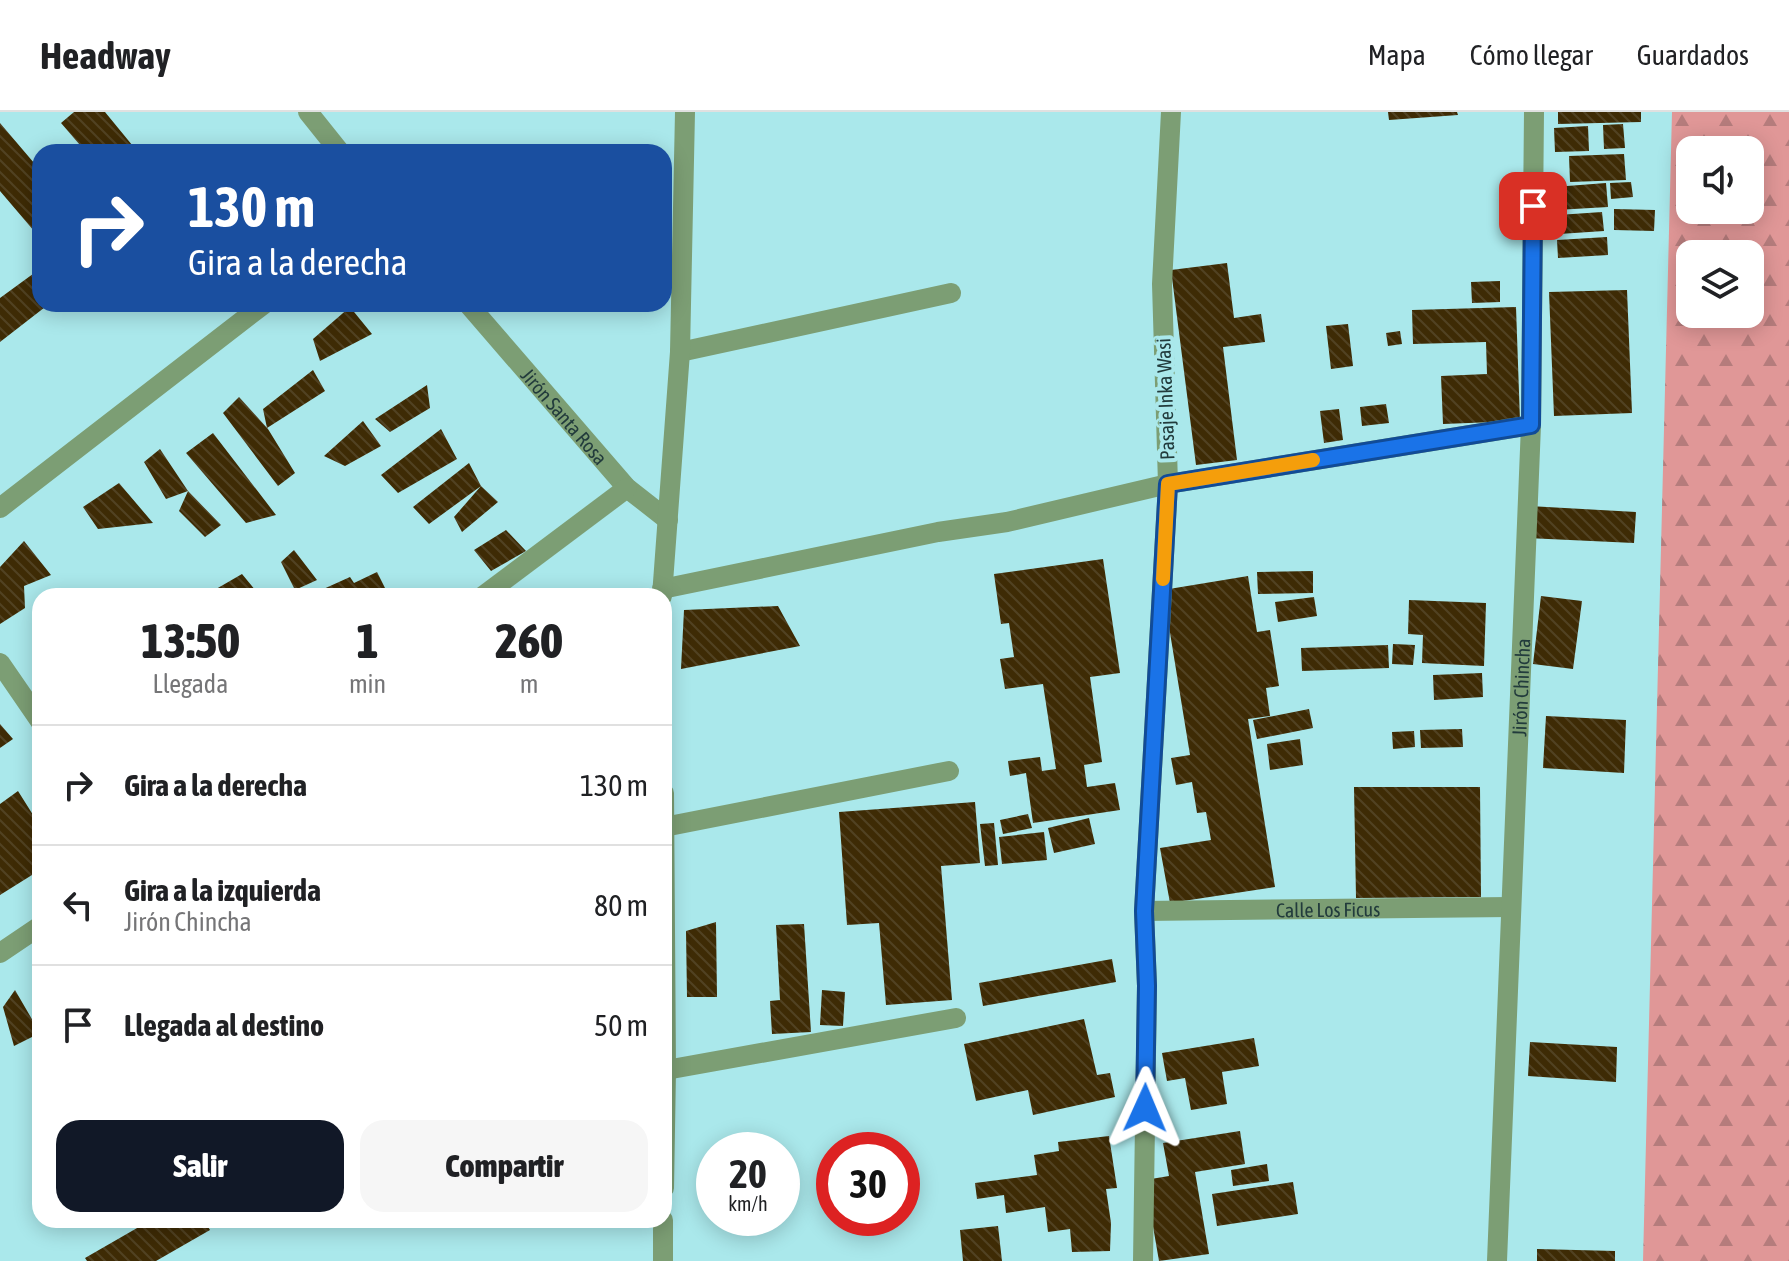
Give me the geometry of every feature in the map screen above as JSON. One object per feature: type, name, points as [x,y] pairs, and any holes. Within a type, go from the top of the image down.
[{"type":"street","points":[[308,112],[334,144]]},
{"type":"street","points":[[662,588],[680,352],[685,112]]},
{"type":"street","name":"Pasaje Inka Wasi","points":[[1143,1261],[1147,986],[1144,911],[1168,484],[1162,284],[1171,112]]},
{"type":"street","name":"Jirón Chincha","points":[[1497,1261],[1531,425],[1534,112]]},
{"type":"street","points":[[680,352],[951,293]]},
{"type":"street","points":[[0,508],[254,312]]},
{"type":"street","name":"Jirón Santa Rosa","points":[[475,312],[627,488],[668,520]]},
{"type":"street","points":[[672,590],[938,532],[1007,522],[1168,484],[1531,425]]},
{"type":"street","points":[[494,588],[627,488]]},
{"type":"street","points":[[0,663],[32,709]]},
{"type":"street","points":[[672,825],[949,771]]},
{"type":"street","name":"Calle Los Ficus","points":[[1144,911],[1510,907]]},
{"type":"street","points":[[0,953],[32,931]]},
{"type":"street","points":[[672,1069],[956,1018]]},
{"type":"street","points":[[663,1228],[663,1261]]},
{"type":"green space","points":[[1672,112],[1789,112],[1789,1261],[1643,1261]]},
{"type":"building","points":[[74,112],[105,112],[131,144],[79,144],[61,123]]},
{"type":"building","points":[[1388,112],[1457,112],[1458,115],[1389,120]]},
{"type":"building","points":[[1558,112],[1641,112],[1641,122],[1558,124]]},
{"type":"building","points":[[0,123],[32,161],[32,229],[0,191]]},
{"type":"building","points":[[1623,124],[1625,148],[1604,149],[1603,125]]},
{"type":"building","points":[[1588,126],[1589,151],[1555,152],[1554,128]]},
{"type":"building","points":[[1624,154],[1626,180],[1570,182],[1569,156]]},
{"type":"building","points":[[1631,182],[1633,197],[1611,199],[1610,183]]},
{"type":"building","points":[[1606,183],[1608,207],[1556,210],[1554,187]]},
{"type":"building","points":[[1614,209],[1655,210],[1654,231],[1614,230]]},
{"type":"building","points":[[1602,212],[1604,231],[1559,234],[1558,215]]},
{"type":"building","points":[[1607,237],[1608,255],[1558,258],[1557,240]]},
{"type":"building","points":[[1227,263],[1234,318],[1261,314],[1265,342],[1223,347],[1237,460],[1196,465],[1171,270]]},
{"type":"building","points":[[32,275],[32,312],[39,312],[0,342],[0,298]]},
{"type":"building","points":[[1500,281],[1500,302],[1472,303],[1471,282]]},
{"type":"building","points":[[1627,290],[1632,413],[1554,416],[1549,292]]},
{"type":"building","points":[[1516,307],[1520,421],[1443,424],[1441,376],[1487,374],[1486,342],[1413,344],[1412,310]]},
{"type":"building","points":[[344,312],[354,312],[372,334],[320,361],[313,339]]},
{"type":"building","points":[[1348,324],[1353,366],[1331,369],[1326,326]]},
{"type":"building","points":[[1400,331],[1402,344],[1388,346],[1386,333]]},
{"type":"building","points":[[313,370],[325,391],[267,428],[263,409]]},
{"type":"building","points":[[427,385],[430,408],[390,432],[375,419]]},
{"type":"building","points":[[239,397],[268,429],[295,473],[278,486],[223,413]]},
{"type":"building","points":[[1386,404],[1389,423],[1362,426],[1360,407]]},
{"type":"building","points":[[1339,409],[1343,440],[1324,443],[1320,411]]},
{"type":"building","points":[[363,421],[381,446],[345,466],[324,456]]},
{"type":"building","points":[[441,429],[457,459],[398,493],[381,475]]},
{"type":"building","points":[[213,433],[276,515],[246,523],[186,453]]},
{"type":"building","points":[[160,449],[188,491],[166,499],[144,462]]},
{"type":"building","points":[[469,463],[481,486],[429,524],[413,507]]},
{"type":"building","points":[[119,483],[153,523],[98,529],[83,507]]},
{"type":"building","points":[[481,486],[498,502],[462,532],[454,517]]},
{"type":"building","points":[[188,491],[221,525],[205,537],[179,511]]},
{"type":"building","points":[[1529,506],[1636,512],[1634,543],[1527,538]]},
{"type":"building","points":[[506,530],[526,551],[491,571],[474,550]]},
{"type":"building","points":[[24,541],[51,575],[24,586],[25,608],[0,624],[0,567]]},
{"type":"building","points":[[294,550],[317,580],[294,588],[281,562]]},
{"type":"building","points":[[1103,559],[1120,673],[1090,677],[1102,762],[1084,765],[1087,787],[1115,783],[1120,810],[1033,823],[1026,773],[1010,776],[1008,761],[1040,757],[1042,771],[1056,769],[1043,684],[1005,689],[1000,659],[1014,657],[1009,623],[1001,624],[994,574]]},
{"type":"building","points":[[1313,571],[1313,593],[1258,594],[1257,572]]},
{"type":"building","points":[[377,572],[385,588],[326,588],[350,577],[354,583]]},
{"type":"building","points":[[242,574],[253,588],[218,588]]},
{"type":"building","points":[[1248,576],[1257,632],[1270,630],[1279,686],[1266,688],[1270,716],[1248,719],[1275,887],[1170,903],[1160,848],[1211,840],[1206,812],[1197,813],[1192,782],[1176,785],[1171,758],[1190,755],[1163,590]]},
{"type":"building","points":[[1541,596],[1582,601],[1573,669],[1533,664]]},
{"type":"building","points":[[1314,597],[1317,616],[1278,622],[1275,602]]},
{"type":"building","points":[[1409,600],[1486,603],[1484,666],[1422,663],[1423,635],[1408,634]]},
{"type":"building","points":[[778,606],[800,646],[681,669],[684,610]]},
{"type":"building","points":[[1393,644],[1415,645],[1413,665],[1392,664]]},
{"type":"building","points":[[1388,645],[1389,668],[1302,671],[1301,648]]},
{"type":"building","points":[[1482,673],[1483,697],[1434,700],[1433,675]]},
{"type":"building","points":[[1309,709],[1313,728],[1257,739],[1253,720]]},
{"type":"building","points":[[1546,716],[1626,720],[1624,773],[1543,768]]},
{"type":"building","points":[[0,724],[13,739],[0,748]]},
{"type":"building","points":[[1462,729],[1463,747],[1421,748],[1420,730]]},
{"type":"building","points":[[1414,731],[1415,747],[1393,749],[1392,732]]},
{"type":"building","points":[[1300,739],[1303,765],[1270,770],[1267,744]]},
{"type":"building","points":[[1354,787],[1480,787],[1481,897],[1356,898]]},
{"type":"building","points":[[18,791],[32,813],[32,875],[0,895],[0,804]]},
{"type":"building","points":[[975,802],[980,863],[941,866],[952,1000],[886,1005],[879,923],[847,925],[839,812]]},
{"type":"building","points":[[1028,814],[1032,828],[1003,834],[1000,820]]},
{"type":"building","points":[[1089,818],[1095,844],[1054,853],[1048,828]]},
{"type":"building","points":[[994,823],[998,865],[985,866],[980,824]]},
{"type":"building","points":[[1044,832],[1047,860],[1002,864],[999,837]]},
{"type":"building","points":[[716,922],[717,997],[687,997],[686,931]]},
{"type":"building","points":[[804,924],[811,1032],[772,1034],[770,1001],[780,1000],[776,925]]},
{"type":"building","points":[[1112,959],[1116,982],[983,1006],[979,983]]},
{"type":"building","points":[[15,990],[32,1019],[32,1037],[14,1046],[3,1007]]},
{"type":"building","points":[[822,990],[845,992],[843,1026],[820,1025]]},
{"type":"building","points":[[1084,1019],[1097,1075],[1110,1073],[1115,1097],[1033,1115],[1028,1090],[976,1101],[964,1044]]},
{"type":"building","points":[[1254,1038],[1259,1066],[1222,1072],[1227,1104],[1191,1110],[1185,1078],[1167,1081],[1162,1053]]},
{"type":"building","points":[[1530,1042],[1617,1047],[1616,1082],[1528,1076]]},
{"type":"building","points":[[1240,1131],[1245,1164],[1195,1172],[1209,1254],[1159,1261],[1145,1180],[1169,1176],[1163,1143]]},
{"type":"building","points":[[1109,1136],[1117,1188],[1106,1189],[1111,1223],[1110,1251],[1072,1252],[1070,1229],[1048,1232],[1045,1207],[1006,1213],[1004,1195],[977,1199],[975,1183],[1037,1175],[1034,1155],[1059,1151],[1058,1142]]},
{"type":"building","points":[[1267,1164],[1269,1181],[1233,1186],[1231,1170]]},
{"type":"building","points":[[1293,1182],[1298,1214],[1217,1226],[1212,1194]]},
{"type":"building","points":[[998,1226],[1002,1261],[963,1261],[960,1230]]},
{"type":"building","points":[[137,1228],[210,1230],[156,1261],[87,1261],[85,1258]]},
{"type":"building","points":[[1537,1249],[1615,1251],[1615,1261],[1537,1261]]},
{"type":"slow traffic","points":[[1163,579],[1168,484],[1313,460]]},
{"type":"route","points":[[1145,1108],[1147,986],[1144,911],[1168,484],[1531,425],[1533,206]]}]
